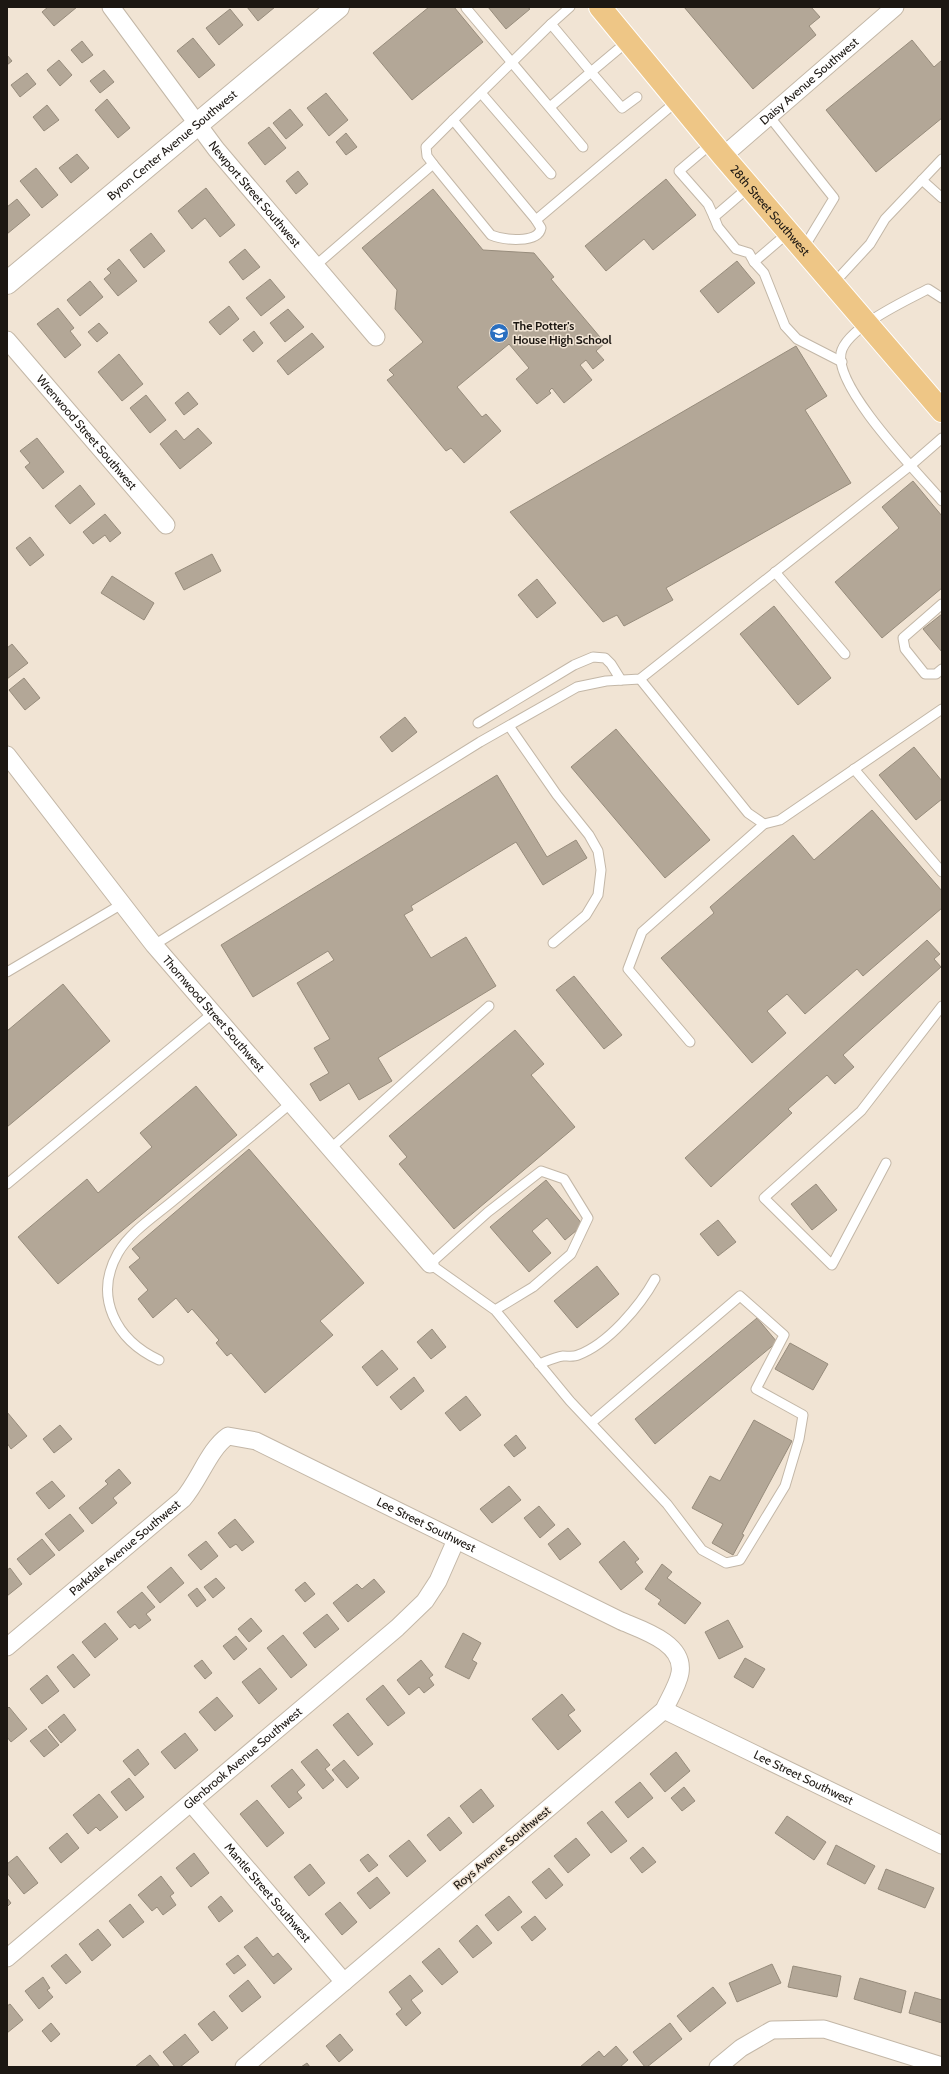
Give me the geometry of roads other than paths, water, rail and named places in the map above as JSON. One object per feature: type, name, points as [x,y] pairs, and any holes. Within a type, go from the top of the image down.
[{"type":"main road","name":"Byron Center Avenue Southwest","points":[[7,283],[338,7]]},
{"type":"main road","name":"28th Street Southwest","points":[[603,8],[677,101],[942,411]]},
{"type":"street","name":"Newport Street Southwest","points":[[111,7],[197,125],[376,337]]},
{"type":"street","name":"Daisy Avenue Southwest","points":[[718,149],[769,116],[895,7]]},
{"type":"street","name":"Wrenwood Street Southwest","points":[[7,340],[166,525]]},
{"type":"street","name":"Thornwood Street Southwest","points":[[7,755],[154,945],[430,1264]]},
{"type":"street","name":"Lee Street Southwest","points":[[228,1436],[256,1441],[621,1620]]},
{"type":"street","name":"Parkdale Avenue Southwest","points":[[7,1647],[183,1499],[192,1488],[221,1441],[228,1436]]},
{"type":"street","name":"Glenbrook Avenue Southwest","points":[[7,1958],[391,1633],[425,1601],[438,1580],[456,1540]]},
{"type":"street","name":"Roys Avenue Southwest","points":[[244,2067],[664,1710],[680,1673],[680,1663],[666,1642],[621,1620]]},
{"type":"street","name":"Lee Street Southwest","points":[[664,1710],[942,1845]]},
{"type":"street","name":"Mantle Street Southwest","points":[[191,1803],[344,1982]]},
{"type":"street","points":[[718,2067],[740,2048],[772,2030],[824,2029],[942,2066]]},
{"type":"lane","points":[[453,120],[536,220],[541,228],[540,233],[536,237],[519,240],[491,235],[433,164],[428,156],[426,148],[453,120],[481,94],[512,62],[570,7]]},
{"type":"lane","points":[[466,8],[583,147]]},
{"type":"lane","points":[[551,24],[622,108],[636,97]]},
{"type":"lane","points":[[550,107],[628,41]]},
{"type":"lane","points":[[481,94],[551,174]]},
{"type":"lane","points":[[536,220],[677,101]]},
{"type":"lane","points":[[769,116],[834,198],[803,249]]},
{"type":"lane","points":[[718,149],[679,171],[708,204],[718,227],[736,249],[749,253],[754,262],[764,273],[785,326],[797,339],[842,362]]},
{"type":"lane","points":[[833,284],[870,244],[885,219],[942,159]]},
{"type":"lane","points":[[315,266],[433,164]]},
{"type":"lane","points":[[922,180],[942,198]]},
{"type":"lane","points":[[714,217],[750,187]]},
{"type":"lane","points":[[754,262],[789,232]]},
{"type":"lane","points":[[942,298],[928,289],[867,324],[848,340],[841,353],[842,370],[860,400],[892,446],[911,464],[942,501]]},
{"type":"lane","points":[[154,945],[509,726],[577,687],[606,681],[640,679],[942,438]]},
{"type":"lane","points":[[775,572],[845,654]]},
{"type":"lane","points":[[942,604],[904,638],[905,649],[925,674],[936,674],[942,669]]},
{"type":"lane","points":[[478,723],[574,665],[593,657],[604,658],[611,664],[621,680]]},
{"type":"lane","points":[[640,679],[748,813],[764,824]]},
{"type":"lane","points":[[690,1042],[628,969],[642,932],[764,824],[780,820],[942,709]]},
{"type":"lane","points":[[509,726],[557,795],[589,835],[598,852],[602,870],[598,895],[586,915],[553,943]]},
{"type":"lane","points":[[854,769],[942,872]]},
{"type":"lane","points":[[7,972],[122,904]]},
{"type":"lane","points":[[330,1149],[489,1006]]},
{"type":"lane","points":[[886,1163],[832,1265],[764,1198],[861,1111],[942,1006]]},
{"type":"lane","points":[[7,1184],[213,1013]]},
{"type":"lane","points":[[159,1360],[145,1353],[125,1336],[108,1304],[108,1288],[111,1272],[118,1253],[126,1241],[291,1103]]},
{"type":"lane","points":[[495,1310],[533,1287],[571,1254],[588,1218],[564,1179],[541,1171],[488,1212],[430,1264],[495,1310],[570,1401],[591,1424],[667,1504],[702,1550],[726,1563],[740,1560],[785,1486],[799,1438],[803,1415],[756,1389],[784,1335],[740,1296],[591,1424]]},
{"type":"lane","points":[[539,1364],[563,1356],[578,1356],[596,1345],[623,1322],[649,1289],[654,1279]]},
{"type":"place","name":"The Potter's House High School","points":[[499,333]]}]
